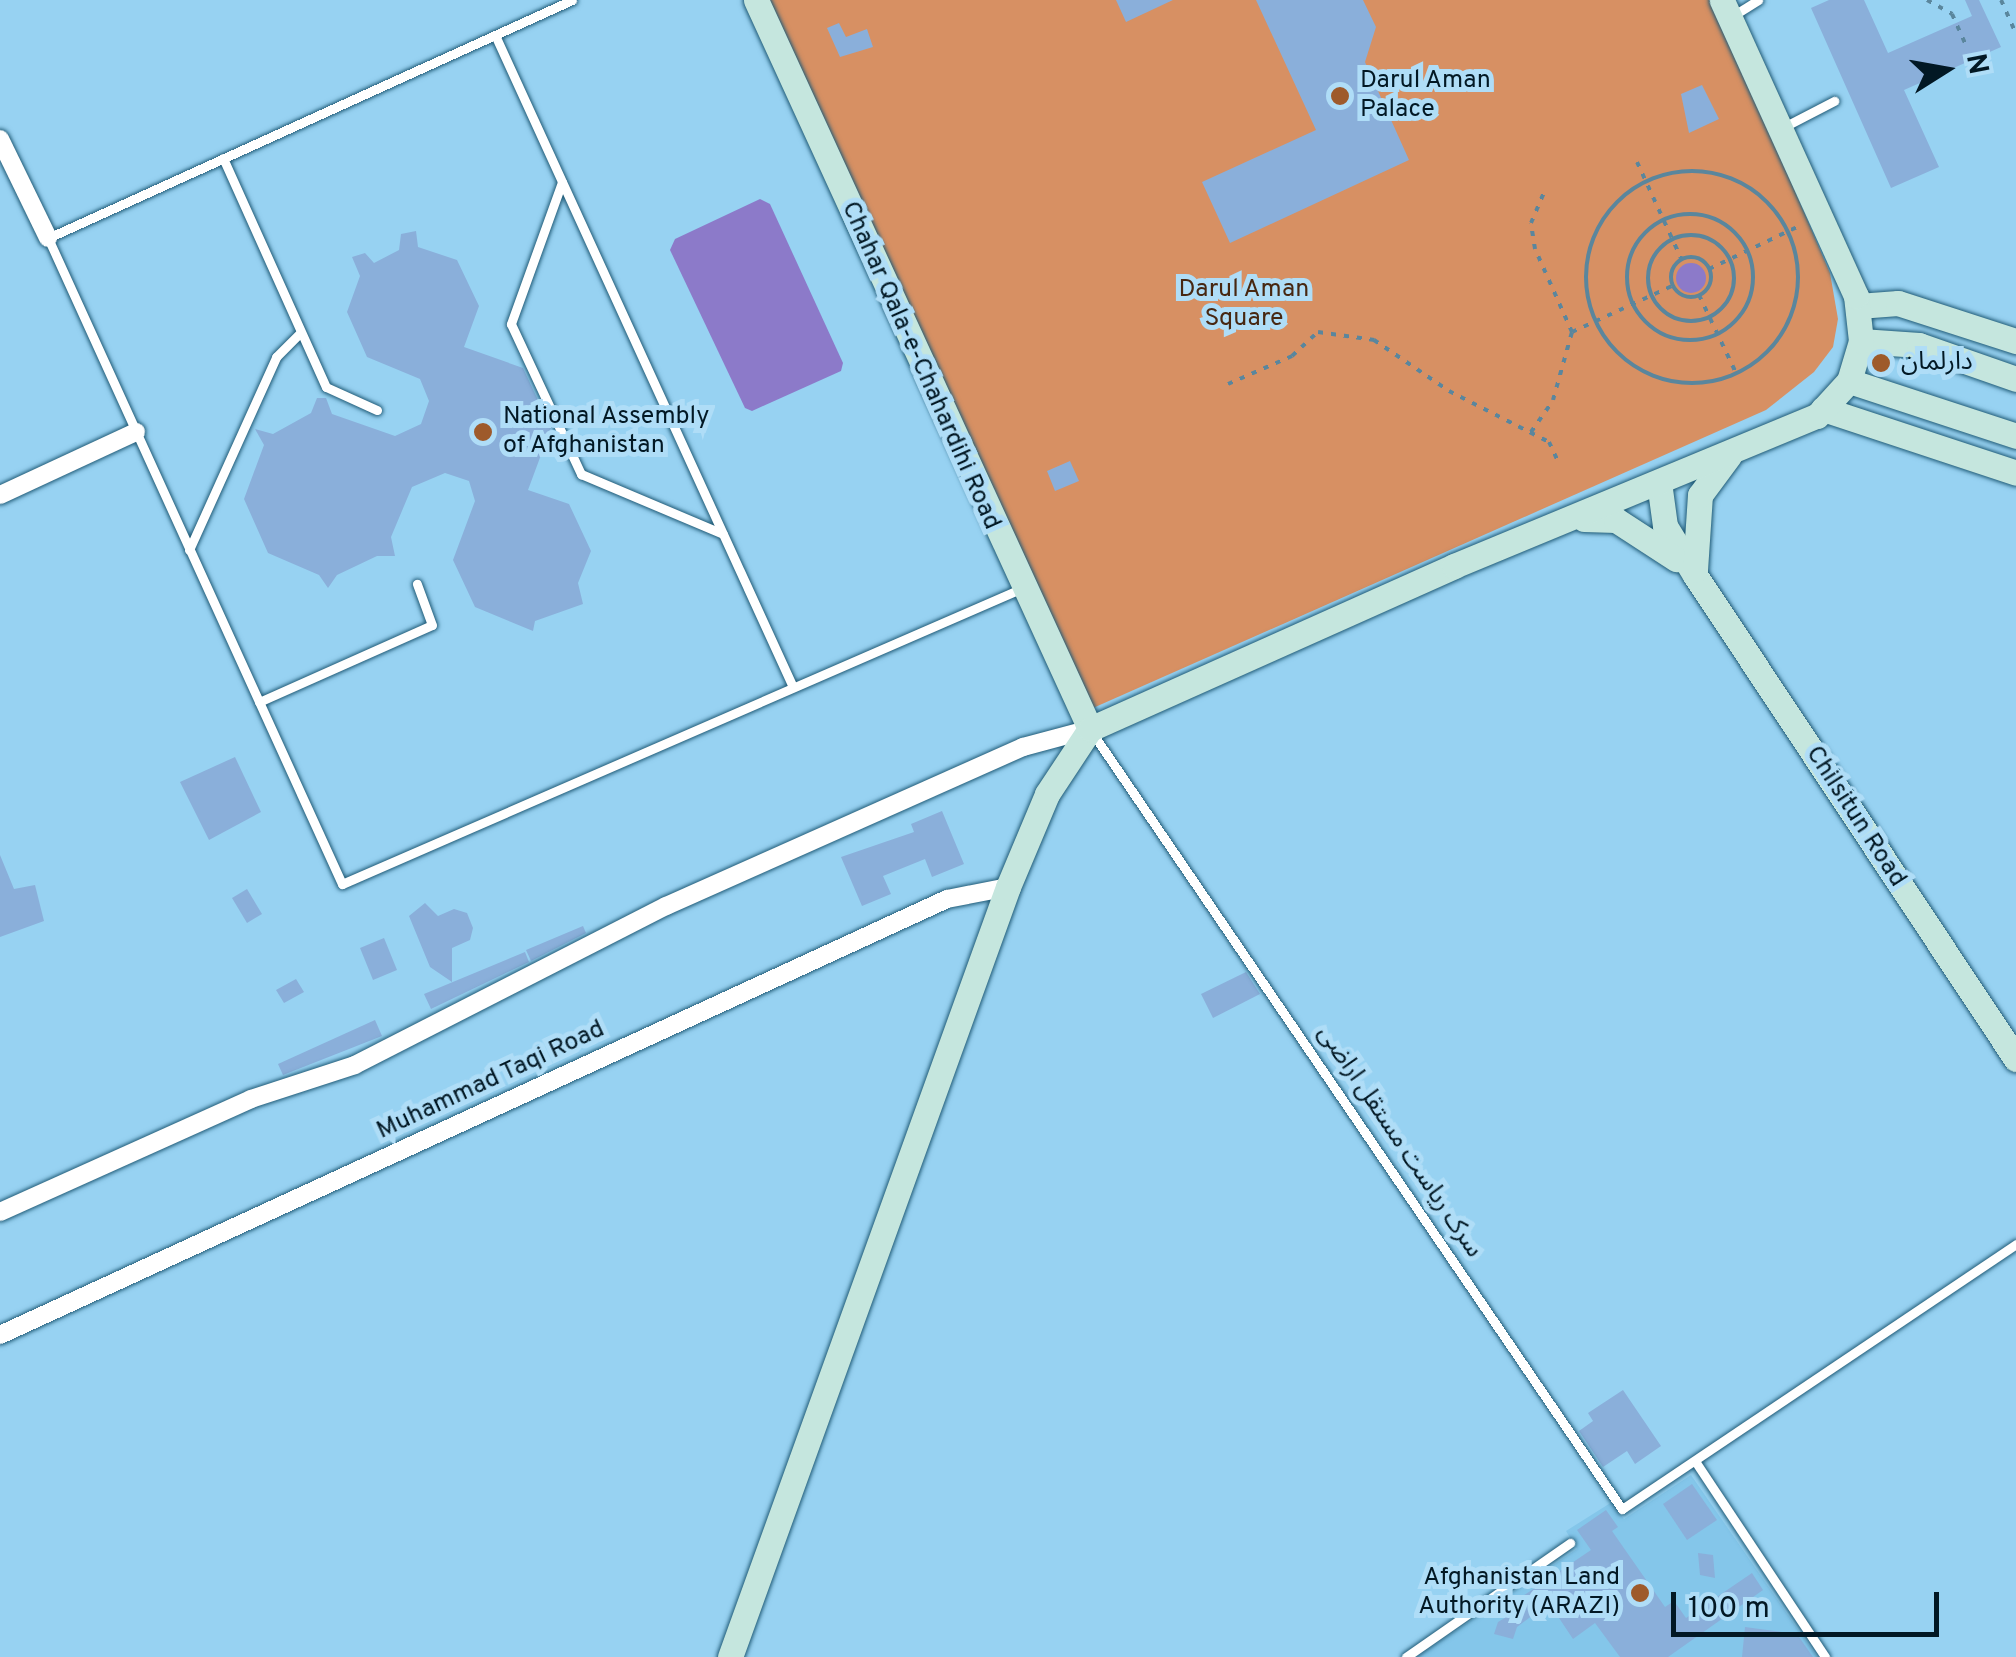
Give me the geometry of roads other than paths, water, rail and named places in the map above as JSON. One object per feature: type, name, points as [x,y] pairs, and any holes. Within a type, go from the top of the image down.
[{"type":"main road","name":"Chahar Qala-e-Chahardihi Road","points":[[756,0],[1020,589],[1090,729]]},
{"type":"main road","points":[[730,1657],[1008,887],[1047,794],[1090,729],[1551,527],[1731,453],[1823,410],[1849,380],[1860,342],[1858,306],[1726,9]]},
{"type":"main road","points":[[1858,306],[1898,303],[2016,341]]},
{"type":"main road","points":[[1860,342],[1919,345],[2016,379]]},
{"type":"main road","points":[[1849,380],[2016,436]]},
{"type":"main road","points":[[1823,410],[2016,472]]},
{"type":"main road","points":[[1695,575],[1700,495],[1731,453]]},
{"type":"main road","points":[[1659,482],[1665,526],[1695,575]]},
{"type":"main road","points":[[1551,527],[1591,517],[1616,520],[1646,534],[1695,575]]},
{"type":"main road","name":"Chilsitun Road","points":[[1695,575],[2016,1059]]},
{"type":"street","points":[[0,139],[48,238]]},
{"type":"street","points":[[0,494],[136,432]]},
{"type":"street","points":[[0,1212],[252,1099],[355,1065],[666,906],[1023,746],[1090,729]]},
{"type":"street","name":"Muhammad Taqi Road","points":[[0,1334],[947,898],[1008,887]]},
{"type":"lane","points":[[572,0],[48,238],[342,884],[1020,589]]},
{"type":"lane","points":[[1726,9],[1758,0]]},
{"type":"lane","points":[[495,35],[793,688]]},
{"type":"lane","points":[[1780,129],[1834,101]]},
{"type":"lane","points":[[223,158],[299,334],[326,386],[377,410]]},
{"type":"lane","points":[[562,182],[511,324],[582,474],[723,534]]},
{"type":"lane","points":[[190,550],[276,356],[299,334]]},
{"type":"lane","points":[[259,702],[432,624],[417,584]]},
{"type":"lane","name":"سرک ریاست مستقل اراضی","points":[[1090,729],[1622,1509],[2016,1244]]},
{"type":"lane","points":[[1695,1461],[1824,1657]]},
{"type":"lane","points":[[1406,1657],[1570,1543]]},
{"type":"place","name":"Darul Aman Palace","points":[[1340,96]]},
{"type":"place","name":"دارلمان","points":[[1881,363]]},
{"type":"place","name":"National Assembly of Afghanistan","points":[[483,432]]},
{"type":"place","name":"Afghanistan Land Authority (ARAZI)","points":[[1640,1593]]},
{"type":"park label","name":"Darul Aman Square","points":[[1244,306]]}]
